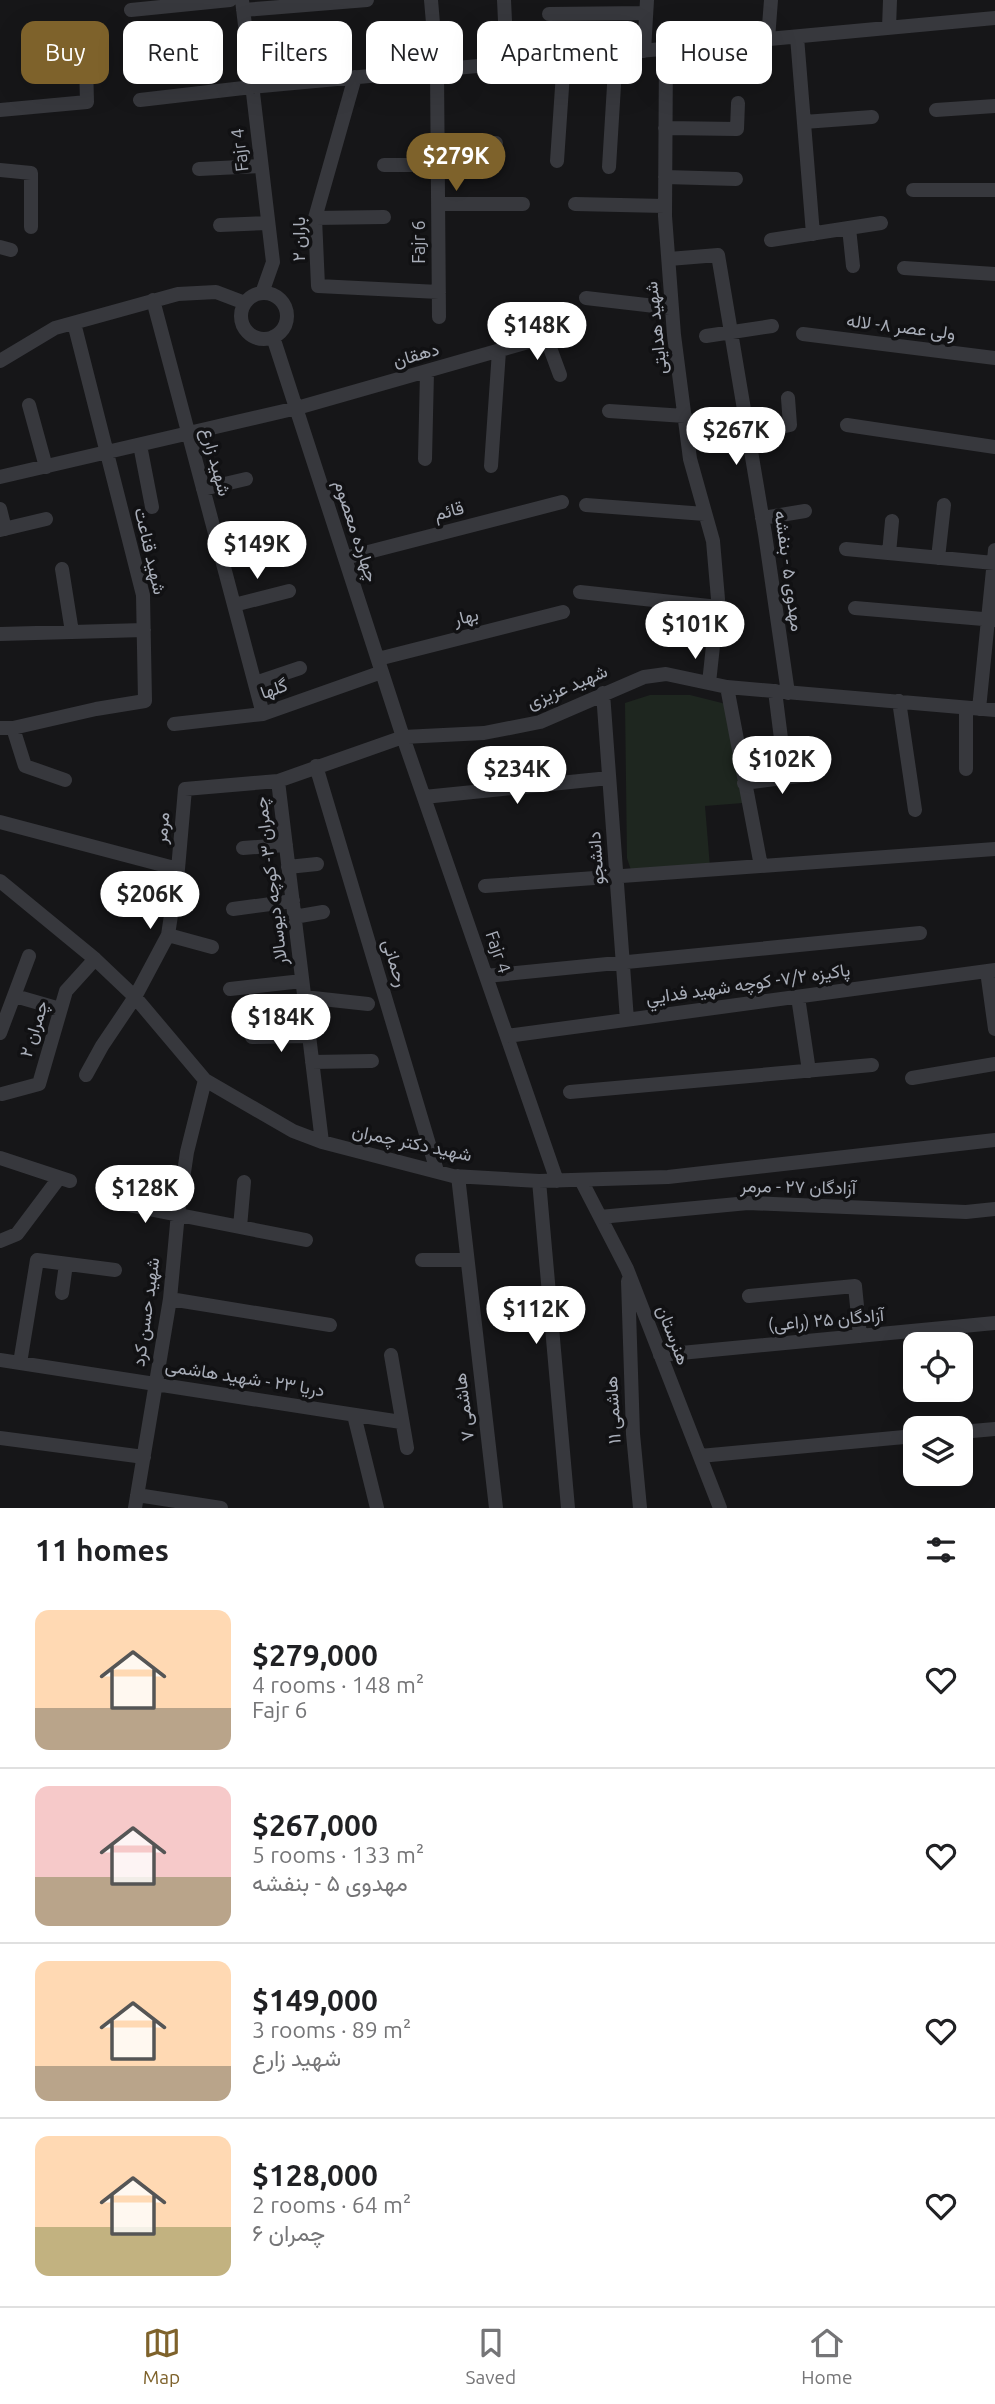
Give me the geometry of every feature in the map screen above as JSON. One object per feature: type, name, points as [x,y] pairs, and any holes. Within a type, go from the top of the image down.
[{"type":"street","points":[[131,10],[230,0]]},
{"type":"street","points":[[243,5],[367,0]]},
{"type":"street","name":"Fajr 6","points":[[431,0],[433,21]]},
{"type":"street","points":[[504,0],[505,21]]},
{"type":"street","points":[[769,21],[771,0]]},
{"type":"street","points":[[889,28],[890,0]]},
{"type":"street","name":"Fajr 4","points":[[243,5],[273,262],[262,293]]},
{"type":"street","points":[[549,14],[646,6],[644,51],[656,50]]},
{"type":"street","points":[[772,39],[995,18]]},
{"type":"street","points":[[797,37],[813,234]]},
{"type":"street","points":[[140,100],[366,76]]},
{"type":"street","name":"باران ۲","points":[[355,77],[316,218],[318,286],[439,292]]},
{"type":"street","points":[[0,110],[87,102],[87,84]]},
{"type":"street","name":"Fajr 6","points":[[437,84],[439,317]]},
{"type":"street","points":[[557,161],[562,84]]},
{"type":"street","points":[[610,167],[614,84]]},
{"type":"street","name":"شهید هدایتی","points":[[666,84],[665,177],[672,308],[690,459],[713,541],[718,607],[709,683]]},
{"type":"street","points":[[665,128],[737,129],[738,103]]},
{"type":"street","points":[[936,110],[995,106]]},
{"type":"street","points":[[804,122],[872,117]]},
{"type":"street","points":[[438,144],[496,143]]},
{"type":"street","points":[[384,165],[438,165]]},
{"type":"street","points":[[199,169],[261,166]]},
{"type":"street","points":[[0,170],[31,173],[30,227]]},
{"type":"street","points":[[665,177],[736,179]]},
{"type":"street","points":[[913,190],[995,190]]},
{"type":"street","points":[[438,204],[523,204]]},
{"type":"street","points":[[575,204],[666,206]]},
{"type":"street","points":[[316,218],[384,217]]},
{"type":"street","points":[[220,225],[268,223]]},
{"type":"street","points":[[771,240],[881,223]]},
{"type":"street","points":[[849,228],[853,265]]},
{"type":"street","name":"مهدوی ۵ - بنفشه","points":[[668,259],[718,255],[762,518],[782,692],[786,778]]},
{"type":"street","points":[[904,268],[995,274]]},
{"type":"street","points":[[0,361],[55,328],[153,300],[199,291],[216,292],[245,303]]},
{"type":"street","points":[[262,293],[269,293],[281,300],[287,314],[284,327],[273,337],[259,338],[247,330],[242,317],[245,303],[251,297],[262,293]]},
{"type":"street","points":[[586,298],[672,308]]},
{"type":"street","name":"شهید زارع","points":[[153,300],[263,714]]},
{"type":"street","name":"شهید قناعت","points":[[6,728],[145,701],[143,595],[74,323]]},
{"type":"street","points":[[706,336],[772,326]]},
{"type":"street","name":"ولی عصر ۸- لاله","points":[[803,334],[995,358]]},
{"type":"street","name":"چهارده معصوم","points":[[273,337],[403,737]]},
{"type":"street","name":"دهقان","points":[[0,477],[297,408],[546,337],[560,375]]},
{"type":"street","points":[[0,344],[23,347]]},
{"type":"street","points":[[492,466],[499,351]]},
{"type":"street","points":[[425,459],[427,372]]},
{"type":"street","points":[[716,427],[790,425],[788,398]]},
{"type":"street","points":[[29,405],[46,467]]},
{"type":"street","points":[[609,411],[685,416]]},
{"type":"street","points":[[847,425],[995,447]]},
{"type":"street","points":[[140,445],[152,507]]},
{"type":"street","points":[[203,489],[246,479]]},
{"type":"street","name":"قائم","points":[[345,558],[562,502]]},
{"type":"street","points":[[586,505],[705,514]]},
{"type":"street","points":[[938,558],[944,505]]},
{"type":"street","points":[[0,509],[2,530],[46,519]]},
{"type":"street","points":[[762,518],[805,511]]},
{"type":"street","points":[[889,553],[892,521]]},
{"type":"street","points":[[846,549],[938,558],[994,557],[992,619],[973,708],[966,769]]},
{"type":"street","points":[[62,569],[72,632]]},
{"type":"street","points":[[234,605],[289,591]]},
{"type":"street","points":[[580,592],[718,607]]},
{"type":"street","points":[[855,608],[992,619]]},
{"type":"street","name":"بهار","points":[[380,665],[564,612]]},
{"type":"street","points":[[0,634],[144,630]]},
{"type":"street","name":"گلها","points":[[174,724],[263,714],[380,665]]},
{"type":"street","points":[[255,684],[300,668]]},
{"type":"street","name":"شهید عزیزی","points":[[403,737],[484,733],[540,722],[644,677],[666,674],[727,687],[995,710]]},
{"type":"street","points":[[727,687],[761,866]]},
{"type":"street","name":"دانشجو","points":[[603,693],[627,1020]]},
{"type":"street","points":[[899,701],[915,810]]},
{"type":"street","points":[[6,728],[25,766],[65,780]]},
{"type":"street","name":"Fajr 4","points":[[403,737],[557,1181]]},
{"type":"street","name":"مرمر","points":[[0,822],[178,869],[185,789],[278,781],[403,737]]},
{"type":"street","name":"رحمانی","points":[[316,766],[437,1171]]},
{"type":"street","points":[[744,783],[815,774]]},
{"type":"street","points":[[424,797],[609,778]]},
{"type":"street","name":"چمران ۳- كوچه ديوسالار","points":[[278,781],[322,1142]]},
{"type":"street","points":[[243,848],[286,845]]},
{"type":"street","points":[[485,886],[995,849]]},
{"type":"street","points":[[288,867],[317,864]]},
{"type":"street","points":[[86,1075],[135,997],[168,935],[178,869]]},
{"type":"street","name":"شهید دکتر چمران","points":[[0,881],[95,959],[135,997],[205,1080],[293,1131],[322,1142],[458,1176],[557,1181],[668,1177],[995,1140]]},
{"type":"street","points":[[233,909],[293,901]]},
{"type":"street","points":[[295,917],[323,912]]},
{"type":"street","points":[[486,976],[920,933]]},
{"type":"street","points":[[168,935],[212,947]]},
{"type":"street","points":[[0,1032],[16,996],[29,956]]},
{"type":"street","name":"چمران ۲","points":[[2,1094],[39,1083],[66,991],[95,959]]},
{"type":"street","points":[[991,971],[995,1029]]},
{"type":"street","name":"پاکیزه ۷/۲- كوچه شهيد فدايي","points":[[507,1036],[991,971]]},
{"type":"street","points":[[230,989],[302,981]]},
{"type":"street","points":[[16,996],[61,1009]]},
{"type":"street","points":[[304,997],[368,1004]]},
{"type":"street","points":[[798,997],[809,1071]]},
{"type":"street","points":[[253,1037],[309,1036]]},
{"type":"street","points":[[312,1062],[372,1061]]},
{"type":"street","points":[[912,1078],[995,1064]]},
{"type":"street","points":[[570,1092],[872,1065]]},
{"type":"street","name":"شهید حسن کرد","points":[[136,1502],[170,1299],[177,1213],[187,1152],[205,1080]]},
{"type":"street","points":[[0,1158],[64,1179],[17,1234],[0,1241]]},
{"type":"street","name":"هاشمی ۷","points":[[458,1176],[496,1508]]},
{"type":"street","name":"هنرستان","points":[[581,1180],[627,1269],[720,1508]]},
{"type":"street","points":[[539,1181],[568,1508]]},
{"type":"street","points":[[240,1227],[244,1182]]},
{"type":"street","points":[[118,1203],[306,1240]]},
{"type":"street","name":"آزادگان ۲۷ - مرمر","points":[[600,1217],[748,1203],[966,1212],[995,1209]]},
{"type":"street","points":[[20,1363],[37,1260],[115,1270]]},
{"type":"street","points":[[422,1260],[466,1260]]},
{"type":"street","points":[[62,1293],[66,1264]]},
{"type":"street","name":"هاشمی ۱۱","points":[[627,1269],[633,1434],[640,1508]]},
{"type":"street","points":[[749,1296],[855,1286],[860,1336]]},
{"type":"street","points":[[170,1299],[330,1325]]},
{"type":"street","name":"آزادگان ۲۵ (راعی)","points":[[660,1355],[995,1323]]},
{"type":"street","points":[[391,1355],[407,1448]]},
{"type":"street","name":"دریا ۲۳ - شهید هاشمی","points":[[0,1360],[401,1422]]},
{"type":"street","points":[[354,1415],[377,1508]]},
{"type":"street","points":[[973,1431],[995,1429]]},
{"type":"street","points":[[699,1456],[903,1437]]},
{"type":"street","points":[[0,1438],[144,1457]]},
{"type":"street","points":[[136,1502],[221,1508]]},
{"type":"shaded area","points":[[650,695],[690,695],[726,704],[743,803],[705,806],[710,867],[631,870],[627,858],[625,703]]}]
